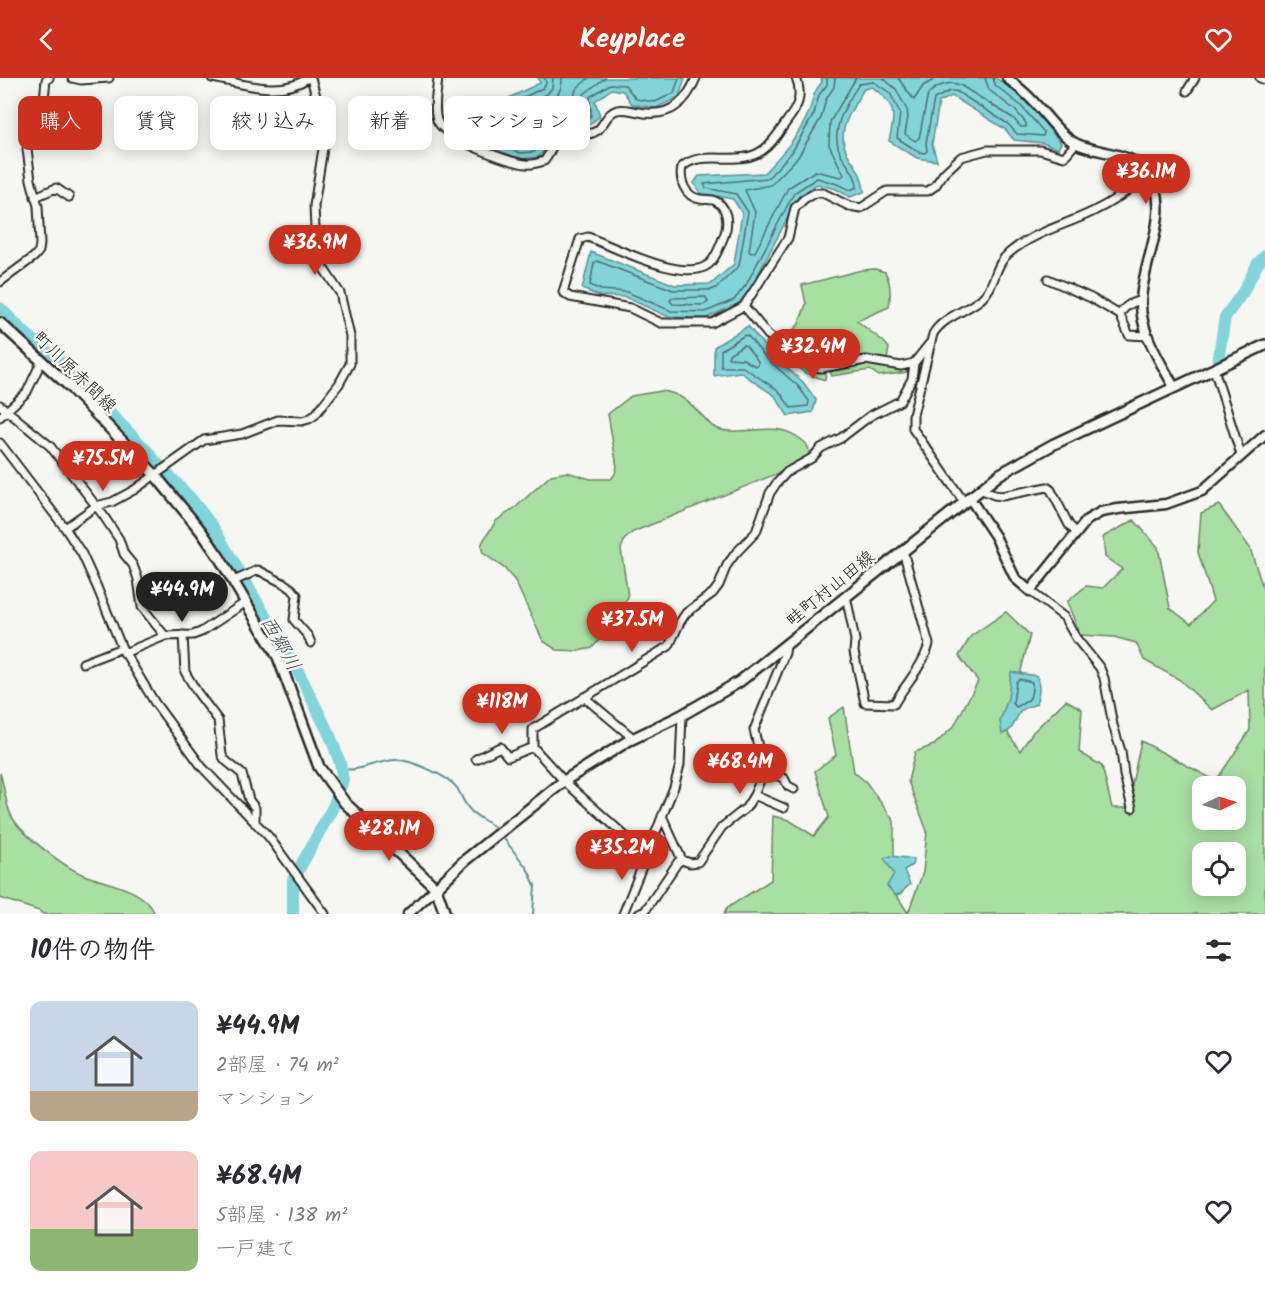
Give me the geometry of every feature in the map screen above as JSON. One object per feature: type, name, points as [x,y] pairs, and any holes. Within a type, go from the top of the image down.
[{"type":"main road","name":"町川原赤間線","points":[[0,323],[42,360],[158,473],[234,581],[278,657],[312,751],[331,785],[345,803],[436,888],[445,914]]},
{"type":"main road","name":"畦町村山田線","points":[[436,888],[464,861],[564,781],[633,738],[682,715],[739,682],[999,474],[1054,444],[1265,345]]},
{"type":"street","points":[[72,78],[81,80],[109,78]]},
{"type":"street","points":[[65,528],[96,506],[112,502],[158,473],[204,440],[242,434],[278,420],[302,421],[315,416],[339,384],[350,364],[350,336],[340,293],[318,260],[316,251],[314,206],[324,142],[323,122],[317,94],[310,78],[289,87],[280,88],[212,78]]},
{"type":"street","points":[[438,78],[436,119],[440,126],[460,141],[526,164],[544,161],[558,139],[565,135],[589,134],[597,131],[611,112],[618,109],[651,115],[672,110],[686,99],[696,78]]},
{"type":"street","points":[[796,78],[799,85],[799,102],[763,151],[741,158],[690,160],[682,167],[681,179],[688,193],[693,198],[714,201],[723,207],[726,213],[726,231],[712,261],[705,267],[686,270],[656,264],[588,237],[580,239],[563,292],[570,297],[630,308],[661,323],[711,323],[744,306],[788,238],[795,208],[815,193],[823,193],[849,206],[861,208],[887,191],[928,190],[935,186],[944,173],[961,157],[987,150],[1014,149],[1040,150],[1064,157],[1076,143]]},
{"type":"street","points":[[1007,78],[1030,98],[1067,137],[1076,143],[1132,160],[1149,174],[1158,193],[1159,208],[1141,301],[1143,324],[1174,387]]},
{"type":"street","points":[[1186,91],[1195,78]]},
{"type":"street","points":[[1260,78],[1265,80]]},
{"type":"street","points":[[0,282],[39,251],[38,206],[27,149],[44,99],[47,79]]},
{"type":"street","points":[[1132,808],[1121,751],[1100,668],[1076,638],[1064,617],[1015,578],[995,536],[913,429],[913,415],[930,343],[937,327],[986,294],[998,268],[1008,254],[1042,231],[1092,212],[1124,195],[1149,174]]},
{"type":"street","points":[[35,196],[56,188],[69,197]]},
{"type":"street","points":[[1048,279],[1091,298],[1120,315],[1129,335],[1148,336]]},
{"type":"street","points":[[1120,315],[1135,301],[1141,301]]},
{"type":"street","points":[[744,306],[768,335],[812,367],[822,368],[857,360],[901,366],[914,363]]},
{"type":"street","points":[[645,857],[624,834],[564,781],[534,747],[533,729],[669,646],[686,613],[713,593],[735,554],[756,532],[770,493],[776,484],[788,472],[812,458],[821,448],[842,438],[870,416],[900,401],[912,379],[914,363],[930,343]]},
{"type":"street","points":[[0,417],[27,392],[42,360]]},
{"type":"street","points":[[1214,369],[1242,455]]},
{"type":"street","points":[[0,405],[50,446],[96,506],[133,565],[138,579],[142,607],[165,636]]},
{"type":"street","points":[[1030,591],[1087,520],[1101,512],[1118,508],[1166,504],[1202,491],[1265,435]]},
{"type":"street","points":[[0,443],[65,528],[91,573],[123,650],[155,703],[202,767],[269,837],[326,914]]},
{"type":"street","points":[[980,489],[1002,496],[1047,487],[1051,490],[1069,525],[1077,533]]},
{"type":"street","points":[[846,596],[855,640],[854,652],[865,703],[894,704],[902,689],[914,677],[929,644],[903,551]]},
{"type":"street","points":[[234,581],[258,570],[292,589],[297,595],[294,620],[311,643]]},
{"type":"street","points":[[83,663],[165,636],[193,635],[208,628],[246,602]]},
{"type":"street","points":[[183,635],[185,672],[196,692],[218,720],[222,755],[242,774],[249,800],[255,808],[255,823]]},
{"type":"street","points":[[662,816],[682,860],[690,863],[698,862],[722,827],[746,808],[764,771],[754,730],[786,646]]},
{"type":"street","points":[[584,697],[633,738]]},
{"type":"street","points":[[623,914],[674,787],[680,765],[682,715]]},
{"type":"street","points":[[476,759],[500,747],[508,757],[534,747]]},
{"type":"street","points":[[764,771],[784,778],[788,786],[794,789]]},
{"type":"street","points":[[754,795],[784,808]]},
{"type":"street","points":[[639,914],[645,911],[672,870],[682,860]]},
{"type":"street","points":[[408,914],[436,888]]},
{"type":"green space","points":[[875,269],[885,272],[889,284],[890,302],[889,307],[857,321],[889,348],[887,360],[908,372],[879,376],[870,370],[832,376],[827,363],[825,380],[805,373],[766,343],[768,335],[806,359],[804,346],[786,338],[799,324],[806,304],[802,285],[862,270]]},
{"type":"green space","points":[[661,391],[677,395],[695,408],[712,426],[720,430],[775,429],[793,434],[805,442],[808,447],[807,460],[633,532],[625,539],[621,549],[628,597],[602,637],[592,648],[578,651],[557,650],[543,641],[515,581],[505,569],[483,553],[481,546],[483,541],[496,521],[516,507],[551,475],[567,472],[590,479],[611,479],[617,467],[608,414],[631,396]]},
{"type":"green space","points":[[1219,505],[1250,548],[1265,594],[1265,914],[724,914],[727,908],[771,880],[773,816],[789,820],[814,836],[829,817],[815,771],[836,755],[828,718],[844,707],[854,772],[866,782],[894,821],[894,891],[908,913],[923,872],[927,831],[908,781],[915,752],[934,745],[954,726],[978,681],[959,656],[971,636],[1006,612],[1030,635],[1006,730],[1020,751],[1033,732],[1066,700],[1082,709],[1079,752],[1102,766],[1112,808],[1127,808],[1141,741],[1207,776],[1192,776],[1192,830],[1246,830],[1246,776],[1219,776],[1250,730],[1249,690],[1212,710],[1180,680],[1144,660],[1136,643],[1114,637],[1080,635],[1067,602],[1086,586],[1103,588],[1122,569],[1105,557],[1103,537],[1134,520],[1158,547],[1170,608],[1191,624],[1213,601],[1198,552],[1201,513]]},
{"type":"green space","points":[[0,773],[12,817],[25,833],[76,871],[124,888],[143,898],[155,914],[43,914],[0,898]]},
{"type":"water","points":[[538,78],[685,78],[679,97],[656,108],[632,104],[623,91],[612,89],[595,101],[600,116],[590,124],[590,96],[513,96],[540,83]]},
{"type":"water","points":[[821,78],[996,78],[1025,100],[1061,143],[1058,149],[1043,143],[1014,140],[1005,129],[952,96],[939,102],[932,144],[937,161],[917,158],[889,141],[893,117],[890,105],[872,87],[864,89],[846,122],[843,140],[845,149],[860,174],[864,192],[850,197],[836,189],[817,184],[799,196],[751,288],[738,304],[706,318],[669,317],[625,297],[599,296],[582,289],[591,252],[675,285],[711,284],[734,264],[742,213],[733,199],[700,193],[694,183],[699,176],[764,173],[800,129],[809,112],[814,94],[822,82]]},
{"type":"water","points":[[497,150],[544,150],[539,157],[520,159]]},
{"type":"water","points":[[748,326],[770,353],[803,382],[816,400],[813,412],[788,416],[775,396],[740,372],[714,376],[714,347]]},
{"type":"water","points":[[1011,672],[1037,676],[1038,694],[1036,704],[1021,711],[1012,728],[1002,734],[1000,721],[1008,698]]},
{"type":"water","points":[[891,856],[914,859],[912,865],[904,870],[910,884],[900,894],[895,895],[887,886],[894,874],[884,858]]},
{"type":"waterway","points":[[1218,361],[1225,317],[1243,292],[1258,263],[1265,256]]},
{"type":"waterway","name":"西郷川","points":[[0,308],[60,362],[149,453],[213,527],[300,675],[331,738],[343,780],[334,805],[293,880],[293,914]]},
{"type":"waterway","points":[[341,769],[355,769],[395,760],[419,765],[452,783],[471,811],[498,830]]},
{"type":"waterway","points":[[501,835],[527,868],[535,885],[533,914]]}]
